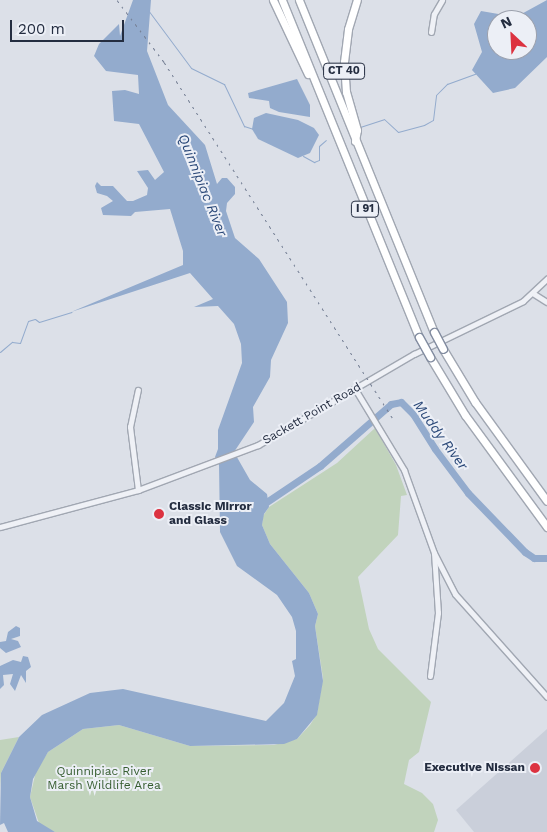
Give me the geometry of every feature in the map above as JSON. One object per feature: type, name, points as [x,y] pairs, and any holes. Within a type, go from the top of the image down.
[{"type":"highway","name":"CT 40","points":[[272,0],[303,66],[314,80]]},
{"type":"highway","name":"I 91","points":[[282,0],[420,338],[470,422],[547,527]]},
{"type":"highway","name":"I 91","points":[[299,0],[434,332],[470,394],[547,501]]},
{"type":"highway","name":"CT 40","points":[[355,141],[356,130],[346,92],[344,62],[348,29],[357,0]]},
{"type":"street","points":[[431,32],[434,14],[442,0]]},
{"type":"street","name":"Sackett Point Road","points":[[0,527],[138,490],[235,455],[278,436],[414,354],[534,294],[547,279]]},
{"type":"street","points":[[534,294],[547,302]]},
{"type":"street","points":[[355,389],[404,470],[434,553],[455,594],[547,697]]},
{"type":"street","points":[[138,390],[130,427],[138,490]]},
{"type":"street","points":[[430,676],[438,613],[434,553]]},
{"type":"shaded area","points":[[547,729],[547,832],[474,832],[456,810]]},
{"type":"green space","points":[[375,428],[396,465],[407,495],[401,496],[398,535],[358,577],[369,629],[378,649],[431,702],[419,752],[409,760],[404,784],[422,793],[433,804],[438,820],[434,832],[55,832],[40,826],[30,797],[36,771],[48,752],[83,729],[119,725],[190,746],[274,745],[297,739],[310,725],[317,714],[323,678],[315,626],[318,614],[309,593],[270,544],[262,525],[263,516],[269,507],[337,463]]},
{"type":"green space","name":"Quinnipiac River Marsh Wildlife Area","points":[[19,737],[1,773],[0,788],[0,740]]},
{"type":"water","name":"Quinnipiac River","points":[[133,0],[151,0],[147,51],[168,105],[205,145],[217,184],[222,178],[227,178],[235,187],[235,194],[227,203],[226,211],[235,238],[259,259],[287,302],[288,323],[271,360],[270,377],[253,407],[254,422],[234,452],[250,480],[267,494],[269,507],[264,514],[262,525],[270,544],[309,593],[318,614],[315,626],[323,681],[317,715],[297,739],[284,744],[190,746],[119,725],[83,729],[48,752],[33,779],[30,797],[37,821],[55,832],[8,832],[4,823],[0,825],[1,773],[19,737],[42,715],[90,693],[123,689],[266,721],[284,703],[295,676],[292,661],[296,659],[296,631],[292,617],[277,595],[237,566],[220,532],[219,464],[215,457],[218,449],[218,430],[242,363],[241,344],[234,324],[218,306],[194,307],[213,299],[190,273],[71,312],[183,265],[183,251],[170,209],[135,212],[131,216],[103,215],[101,208],[113,201],[107,196],[97,193],[95,186],[97,182],[101,186],[113,186],[127,201],[133,201],[147,195],[148,188],[137,171],[148,170],[155,180],[164,172],[139,124],[114,121],[112,91],[125,90],[139,94],[138,75],[106,71],[94,56],[99,44],[119,24],[120,36]]},
{"type":"water","points":[[547,0],[547,57],[515,88],[493,93],[472,70],[482,52],[474,24],[481,11],[487,12],[487,60],[537,60],[537,10],[529,10]]},
{"type":"water","points":[[297,79],[310,105],[310,117],[279,112],[270,108],[269,101],[249,98],[248,93]]},
{"type":"water","points":[[266,113],[298,120],[314,128],[319,135],[310,153],[298,158],[258,139],[252,129],[254,118]]},
{"type":"water","points":[[16,626],[20,628],[20,636],[11,639],[18,641],[21,647],[6,653],[0,648],[0,642],[6,641],[8,632]]},
{"type":"water","points":[[23,656],[28,657],[31,667],[26,671],[26,683],[21,675],[15,691],[10,684],[13,674],[3,675],[4,685],[0,689],[0,666],[13,660],[21,662]]},
{"type":"waterway","points":[[148,10],[191,68],[224,84],[244,126],[253,129]]},
{"type":"waterway","points":[[360,127],[384,119],[398,132],[424,125],[433,120],[436,95],[447,84],[475,74]]},
{"type":"waterway","points":[[303,156],[314,162],[319,160],[319,146],[326,140]]},
{"type":"waterway","points":[[0,352],[12,342],[20,343],[28,321],[35,319],[39,322],[72,312]]},
{"type":"waterway","name":"Muddy River","points":[[262,505],[320,466],[391,404],[401,402],[413,414],[435,449],[468,493],[525,552],[534,558],[547,558]]},
{"type":"railway","points":[[117,0],[164,62],[394,420]]},
{"type":"place","name":"Classic Mirror and Glass","points":[[159,514]]},
{"type":"place","name":"Executive Nissan","points":[[535,768]]}]
